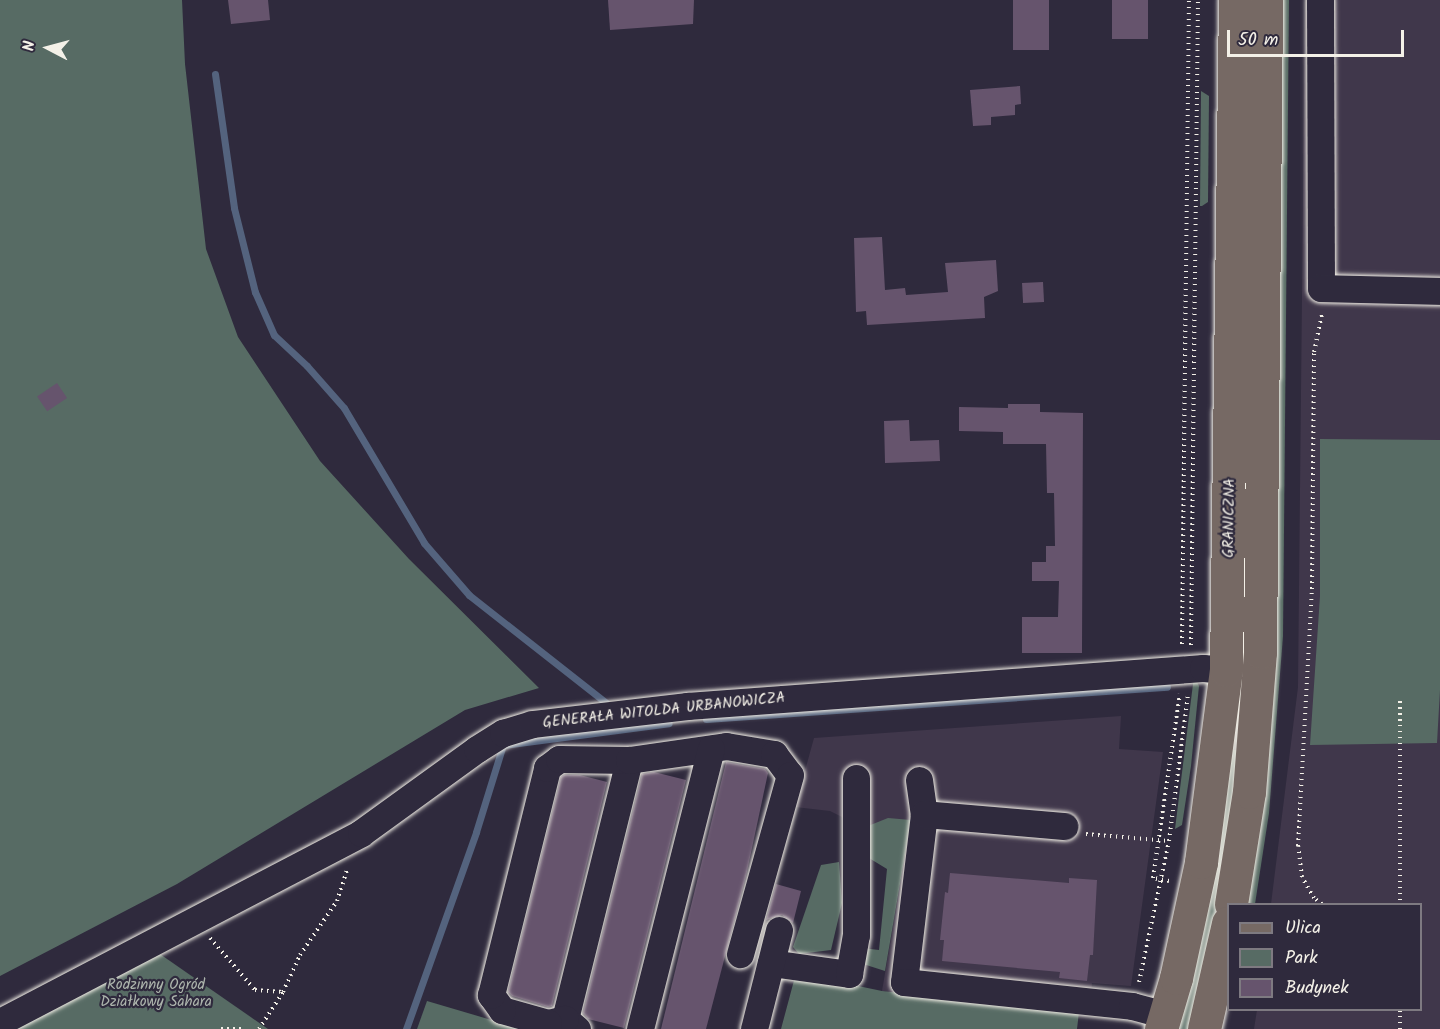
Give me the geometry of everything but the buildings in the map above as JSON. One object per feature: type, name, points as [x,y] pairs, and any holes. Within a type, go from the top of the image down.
[{"type":"main road","name":"GRANICZNA","points":[[1163,1022],[1188,928],[1204,844],[1226,670],[1231,436],[1234,0]]},
{"type":"main road","name":"GRANICZNA","points":[[1231,903],[1249,792],[1260,651],[1266,0]]},
{"type":"main road","points":[[1204,1029],[1227,927]]},
{"type":"street","points":[[1320,0],[1321,288],[1440,291]]},
{"type":"street","name":"GENERAŁA WITOLDA URBANOWICZA","points":[[0,1022],[102,966],[195,922],[361,833],[503,733],[532,724],[687,706],[1187,669],[1226,670]]},
{"type":"street","points":[[640,1029],[700,750],[687,706]]},
{"type":"street","points":[[629,760],[571,1024],[548,1023],[502,1010],[491,995],[547,768],[559,759],[629,760],[726,746],[774,754],[790,775],[741,954]]},
{"type":"street","points":[[771,963],[849,974],[856,935],[856,778]]},
{"type":"street","points":[[919,780],[924,814],[904,982],[1132,1006],[1163,1022]]},
{"type":"street","points":[[924,814],[1064,826]]},
{"type":"street","points":[[754,1029],[779,930]]},
{"type":"path","points":[[1164,880],[1153,878],[1187,669],[1189,0]]},
{"type":"path","points":[[1132,1006],[1164,880],[1187,669],[1198,0]]},
{"type":"path","points":[[1321,288],[1322,321],[1314,352],[1312,589],[1299,846],[1302,877],[1314,898],[1321,903]]},
{"type":"path","points":[[1400,701],[1400,903]]},
{"type":"path","points":[[1064,826],[1077,833],[1169,842]]},
{"type":"path","points":[[259,1029],[283,992],[300,956],[337,901],[361,833]]},
{"type":"path","points":[[195,922],[255,990],[283,992]]},
{"type":"path","points":[[1400,1011],[1400,1029]]},
{"type":"path","points":[[221,1029],[243,1029]]},
{"type":"shaded area","points":[[1305,0],[1440,0],[1440,1029],[1254,1029],[1257,1011],[1422,1011],[1422,903],[1271,903],[1298,687]]},
{"type":"shaded area","points":[[1121,716],[1119,749],[1163,752],[1131,986],[1092,983],[1090,1002],[942,1000],[882,991],[911,820],[868,826],[846,823],[842,817],[830,811],[795,807],[814,738]]},
{"type":"green space","points":[[0,0],[182,0],[185,64],[206,249],[238,337],[320,461],[409,559],[539,688],[465,710],[177,884],[0,976]]},
{"type":"green space","points":[[1282,0],[1289,0],[1283,636],[1269,813],[1255,903],[1247,903]]},
{"type":"green space","points":[[1201,91],[1209,96],[1208,202],[1200,206]]},
{"type":"green space","points":[[1320,439],[1440,440],[1440,690],[1437,743],[1310,745],[1320,596]]},
{"type":"green space","points":[[1194,676],[1199,686],[1191,766],[1182,825],[1175,829]]},
{"type":"green space","points":[[1232,750],[1239,750],[1223,875],[1189,1029],[1177,1029],[1215,867]]},
{"type":"green space","points":[[888,818],[911,820],[885,971],[860,963],[862,948],[879,950],[887,869],[864,855],[868,826]]},
{"type":"green space","points":[[839,862],[842,903],[831,950],[799,954],[793,947],[821,865]]},
{"type":"green space","name":"Rodzinny Ogród Działkowy Sahara","points":[[157,952],[268,1029],[13,1029]]},
{"type":"green space","points":[[796,973],[882,991],[1079,1012],[1077,1029],[781,1029]]},
{"type":"green space","points":[[427,1001],[522,1029],[417,1029]]},
{"type":"waterway","points":[[215,74],[234,208],[255,292],[274,335],[307,366],[344,408],[424,543],[469,595],[606,703]]},
{"type":"waterway","points":[[706,719],[1167,687]]},
{"type":"waterway","points":[[406,1029],[476,832],[503,745],[669,723]]}]
